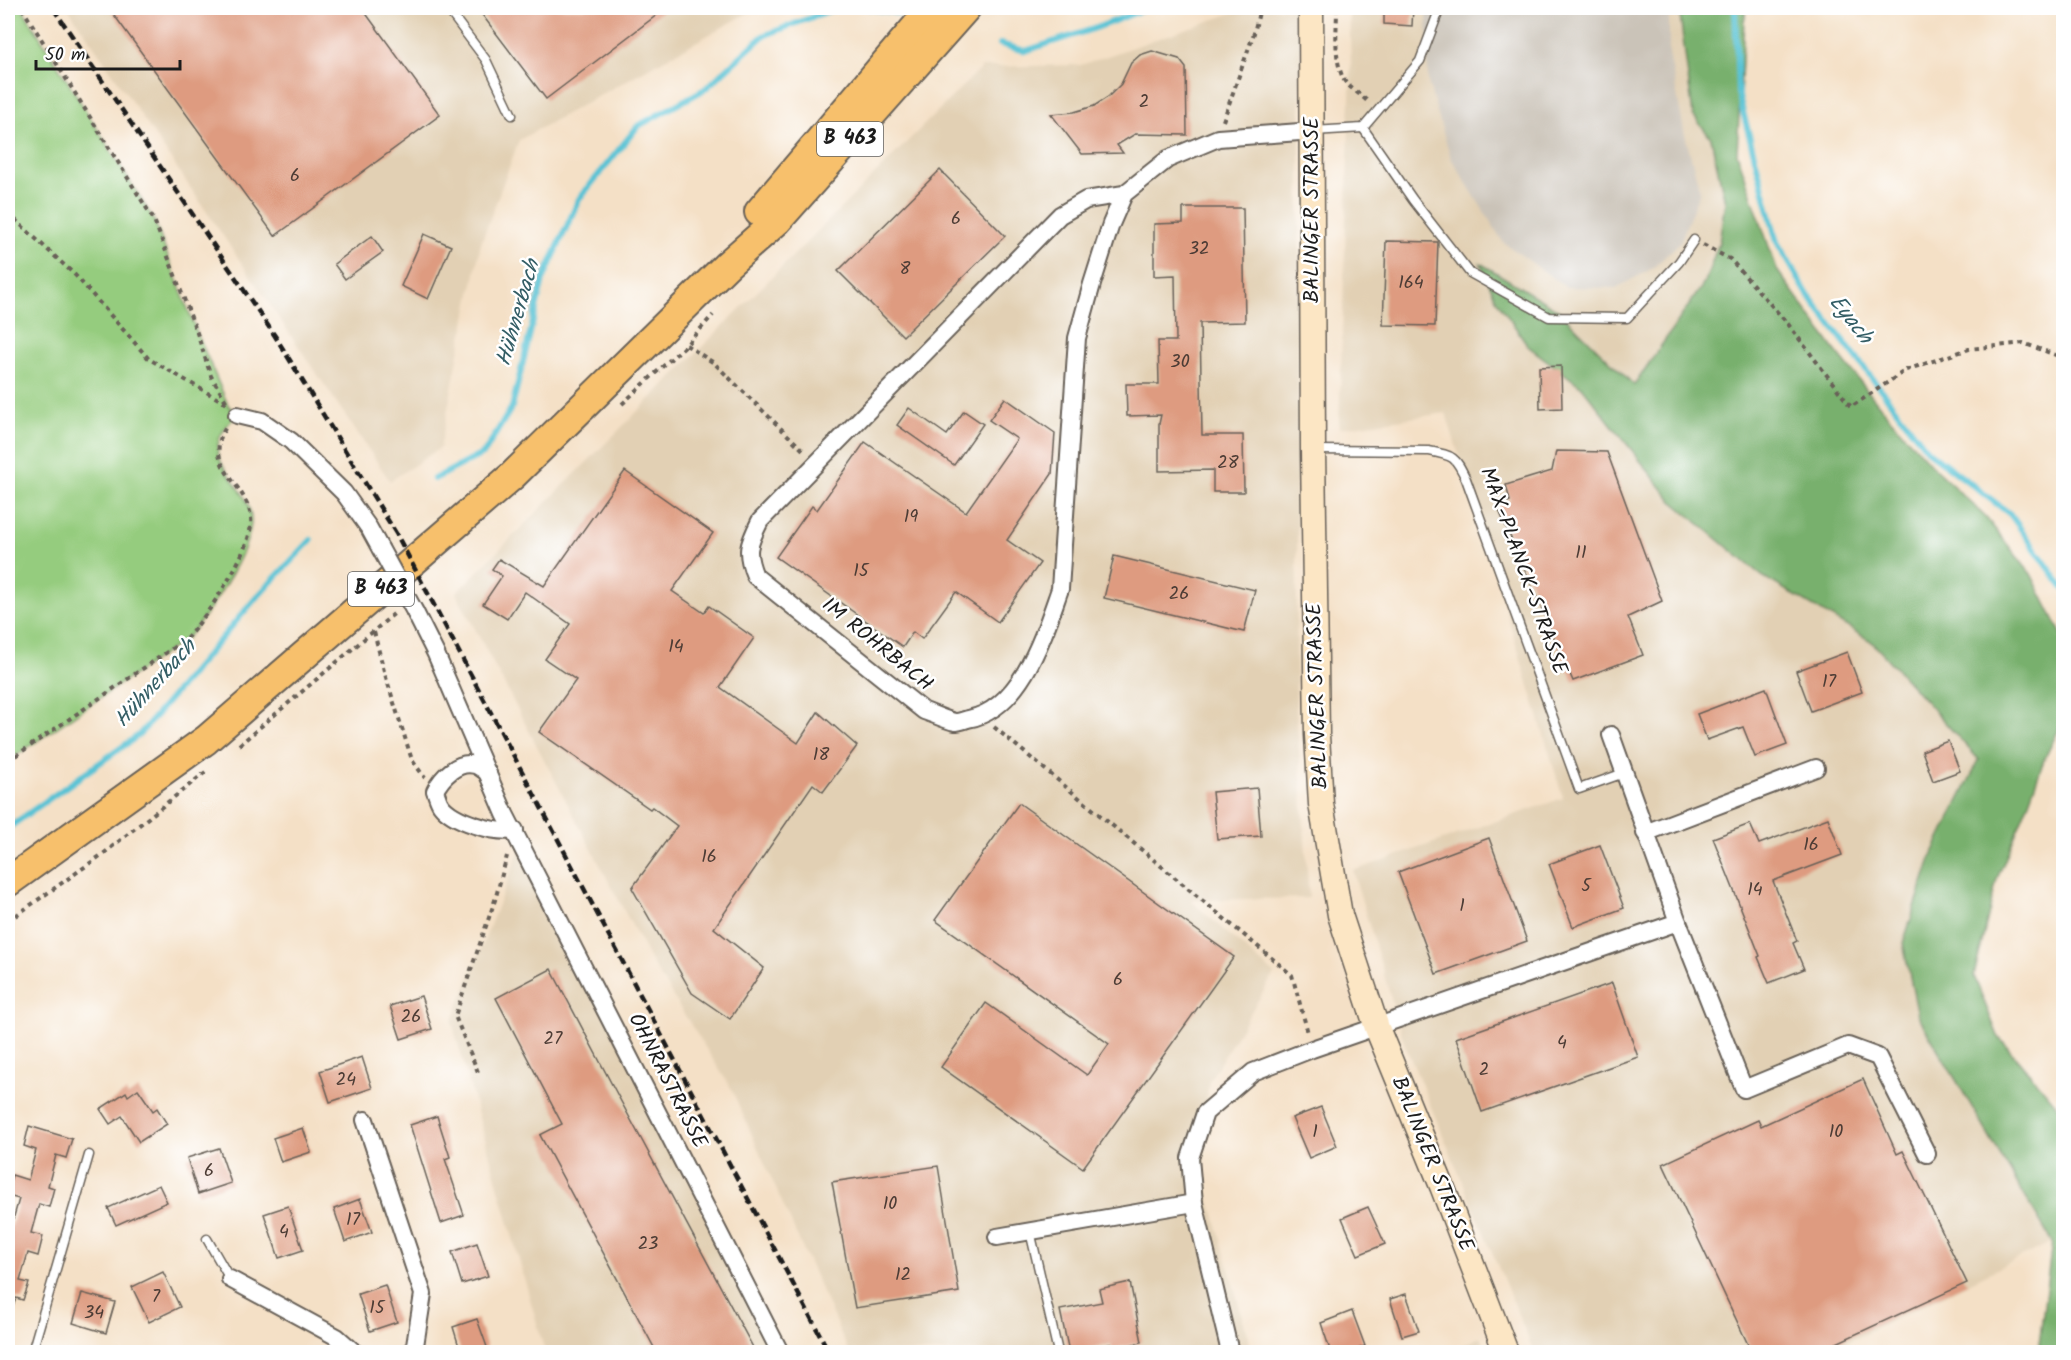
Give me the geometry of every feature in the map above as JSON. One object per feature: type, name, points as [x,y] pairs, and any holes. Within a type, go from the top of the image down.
[{"type":"highway","name":"B 463","points":[[727,265],[742,232],[932,8]]},
{"type":"highway","name":"B 463","points":[[8,882],[206,740],[512,476],[727,265],[778,220],[966,8]]},
{"type":"main road","name":"BALINGER STRASSE","points":[[1311,8],[1313,450],[1317,735],[1321,804],[1340,915],[1377,1028],[1438,1175],[1506,1353]]},
{"type":"street","name":"IM ROHRBACH","points":[[1124,194],[1086,200],[1060,215],[760,521],[750,540],[748,560],[755,576],[924,711],[955,722],[981,717],[1005,699],[1030,665],[1060,589],[1077,338],[1107,234],[1124,194],[1168,159],[1218,138],[1313,131]]},
{"type":"street","name":"OHNRASTRASSE","points":[[237,415],[262,421],[291,441],[344,493],[369,528],[436,654],[505,814],[780,1353]]},
{"type":"street","points":[[1611,735],[1678,922],[1744,1089],[1848,1046],[1878,1057],[1927,1154]]},
{"type":"street","points":[[488,773],[475,765],[464,765],[454,770],[440,782],[435,791],[441,805],[459,818],[490,830],[505,832],[515,830]]},
{"type":"street","points":[[1646,833],[1816,768]]},
{"type":"street","points":[[1230,1353],[1194,1203],[1190,1158],[1205,1113],[1253,1072],[1312,1049],[1678,922]]},
{"type":"street","points":[[366,1120],[423,1294],[414,1353]]},
{"type":"street","points":[[997,1236],[1194,1203]]},
{"type":"street","points":[[230,1279],[337,1337],[354,1353]]},
{"type":"lane","points":[[447,8],[486,60],[512,115]]},
{"type":"lane","points":[[1313,131],[1363,128],[1420,61],[1440,8]]},
{"type":"lane","points":[[1363,128],[1413,200],[1470,273],[1550,317],[1627,318],[1679,262],[1694,240]]},
{"type":"lane","name":"MAX-PLANCK-STRASSE","points":[[1313,450],[1429,451],[1444,454],[1458,461],[1579,789],[1624,772]]},
{"type":"lane","points":[[32,1353],[89,1155]]},
{"type":"lane","points":[[1030,1231],[1058,1353]]},
{"type":"lane","points":[[207,1239],[230,1279]]},
{"type":"path","points":[[8,213],[75,275],[149,359],[228,405],[211,376],[154,220],[22,8]]},
{"type":"path","points":[[1218,138],[1254,33],[1260,8]]},
{"type":"path","points":[[1337,8],[1337,56],[1344,81],[1362,94],[1374,115]]},
{"type":"path","points":[[1694,240],[1730,259],[1788,324],[1851,407],[1906,370],[1969,349],[2023,343],[2064,358]]},
{"type":"path","points":[[686,345],[714,363],[818,464]]},
{"type":"path","points":[[8,761],[186,639],[203,620],[247,542],[251,521],[248,501],[221,464],[218,454],[222,434],[228,423],[237,415]]},
{"type":"path","points":[[374,632],[412,760],[435,791]]},
{"type":"path","points":[[981,717],[1292,975],[1312,1049]]},
{"type":"path","points":[[478,1072],[455,1016],[495,900],[515,830]]},
{"type":"shaded area","points":[[68,8],[757,8],[519,140],[481,243],[440,448],[390,481]]},
{"type":"shaded area","points":[[1247,8],[1301,8],[1296,707],[1309,898],[1190,900],[1274,974],[1209,1081],[1200,1164],[1252,1352],[849,1352],[731,1088],[653,965],[456,593],[982,67],[1081,65]]},
{"type":"shaded area","points":[[1349,8],[1686,8],[1726,200],[1720,238],[1705,282],[1633,386],[1558,310],[1480,264],[1529,347],[1582,387],[1615,428],[1762,576],[1871,641],[1979,760],[1933,853],[1903,943],[1918,1016],[2052,1242],[1828,1352],[1534,1352],[1405,1045],[1353,871],[1563,798],[1446,413],[1339,428],[1351,68]]},
{"type":"shaded area","points":[[1427,8],[1669,8],[1669,54],[1684,131],[1700,191],[1680,242],[1653,268],[1616,288],[1566,287],[1503,242],[1451,158],[1428,82]]},
{"type":"shaded area","points":[[525,836],[770,1352],[545,1352],[452,1022]]},
{"type":"shaded area","points":[[1480,1337],[1486,1352],[1447,1352]]},
{"type":"green space","points":[[8,8],[22,8],[154,220],[197,333],[228,405],[237,415],[223,431],[218,445],[219,457],[248,505],[251,519],[244,548],[227,582],[186,639],[8,761]]},
{"type":"green space","points":[[1679,8],[1747,8],[1744,21],[1737,153],[1777,270],[1835,350],[1887,415],[1935,469],[1983,514],[2031,574],[2063,637],[2063,721],[2044,760],[1997,879],[1974,976],[1998,1036],[2063,1113],[2063,1352],[2038,1352],[2052,1242],[1918,1016],[1903,943],[1933,853],[1979,760],[1871,641],[1762,576],[1672,501],[1582,387],[1529,347],[1497,301],[1480,263],[1558,310],[1634,385],[1705,282],[1719,242],[1725,202],[1711,138],[1693,115]]},
{"type":"building","points":[[109,8],[362,8],[440,115],[275,236]]},
{"type":"building","points":[[477,8],[666,8],[546,99]]},
{"type":"building","points":[[1384,8],[1413,8],[1412,26],[1384,24]]},
{"type":"building","points":[[1152,51],[1179,59],[1186,68],[1187,135],[1135,134],[1117,145],[1123,153],[1082,154],[1051,114],[1074,112],[1094,106],[1108,97],[1121,84],[1131,63],[1140,55]]},
{"type":"building","points":[[940,170],[1005,236],[903,336],[838,271]]},
{"type":"building","points":[[1183,208],[1243,208],[1245,322],[1200,323],[1202,435],[1243,435],[1244,492],[1213,492],[1213,470],[1159,471],[1161,415],[1127,416],[1126,384],[1159,384],[1158,341],[1176,341],[1175,275],[1154,276],[1154,224],[1183,223]]},
{"type":"building","points":[[424,234],[451,246],[428,299],[401,286]]},
{"type":"building","points":[[372,236],[383,252],[345,279],[334,264]]},
{"type":"building","points":[[1386,241],[1438,242],[1435,326],[1383,325]]},
{"type":"building","points":[[1561,366],[1562,408],[1540,409],[1539,367]]},
{"type":"building","points":[[1005,398],[1055,433],[1052,474],[1007,540],[1040,563],[998,622],[956,592],[922,639],[913,632],[903,647],[776,557],[812,506],[817,510],[865,442],[966,512],[1017,439],[989,420]]},
{"type":"building","points":[[909,408],[947,435],[964,411],[983,424],[954,465],[897,425]]},
{"type":"building","points":[[1556,451],[1607,452],[1662,601],[1628,617],[1643,655],[1573,681],[1497,506],[1510,501],[1506,485],[1552,471]]},
{"type":"building","points":[[625,471],[713,533],[672,591],[704,613],[709,606],[754,638],[720,687],[798,743],[818,712],[857,746],[823,792],[813,784],[714,928],[764,968],[730,1019],[692,993],[632,888],[677,826],[539,732],[576,680],[545,659],[570,624],[525,592],[507,619],[483,604],[502,576],[492,569],[499,559],[544,586]]},
{"type":"building","points":[[1114,556],[1255,590],[1244,632],[1104,598]]},
{"type":"building","points":[[1847,652],[1862,692],[1811,711],[1796,671]]},
{"type":"building","points":[[1766,688],[1787,745],[1755,757],[1743,727],[1707,740],[1697,714]]},
{"type":"building","points":[[1948,741],[1960,771],[1933,781],[1922,751]]},
{"type":"building","points":[[1257,788],[1261,836],[1217,839],[1212,792]]},
{"type":"building","points":[[1019,803],[1234,957],[1083,1168],[941,1067],[986,1003],[1087,1075],[1109,1044],[935,920]]},
{"type":"building","points":[[1828,818],[1842,855],[1773,881],[1797,941],[1793,943],[1804,969],[1769,983],[1713,838],[1750,824],[1759,844]]},
{"type":"building","points":[[1489,838],[1527,941],[1436,974],[1398,872]]},
{"type":"building","points":[[1600,845],[1624,908],[1573,927],[1549,864]]},
{"type":"building","points":[[551,969],[756,1353],[657,1353],[540,1135],[562,1124],[496,998]]},
{"type":"building","points":[[1612,983],[1638,1057],[1482,1112],[1456,1038]]},
{"type":"building","points":[[421,996],[432,1029],[401,1039],[390,1006]]},
{"type":"building","points":[[362,1057],[372,1088],[330,1102],[320,1071]]},
{"type":"building","points":[[1863,1079],[1897,1154],[1903,1151],[1967,1283],[1815,1353],[1752,1353],[1663,1164],[1758,1120],[1761,1126]]},
{"type":"building","points":[[138,1089],[153,1111],[157,1108],[167,1124],[139,1142],[122,1116],[110,1124],[100,1109],[126,1092],[128,1096]]},
{"type":"building","points":[[1321,1107],[1337,1146],[1309,1158],[1292,1118]]},
{"type":"building","points":[[437,1116],[450,1157],[445,1159],[464,1215],[441,1223],[410,1125]]},
{"type":"building","points":[[29,1126],[72,1139],[66,1158],[56,1155],[48,1186],[54,1188],[49,1207],[39,1204],[31,1233],[43,1236],[38,1256],[28,1253],[20,1281],[29,1283],[23,1300],[16,1298],[12,1310],[8,1309],[8,1226],[11,1227],[19,1199],[8,1196],[8,1190],[12,1175],[28,1180],[36,1150],[24,1146]]},
{"type":"building","points":[[303,1128],[311,1152],[281,1162],[273,1138]]},
{"type":"building","points":[[219,1148],[231,1183],[198,1194],[187,1158]]},
{"type":"building","points":[[938,1166],[959,1292],[855,1308],[832,1182]]},
{"type":"building","points":[[159,1185],[167,1202],[116,1225],[108,1208]]},
{"type":"building","points":[[360,1199],[372,1232],[345,1242],[334,1209]]},
{"type":"building","points":[[288,1206],[303,1250],[279,1258],[264,1214]]},
{"type":"building","points":[[1368,1207],[1385,1244],[1358,1255],[1342,1218]]},
{"type":"building","points":[[477,1243],[488,1276],[462,1284],[452,1252]]},
{"type":"building","points":[[163,1272],[180,1307],[149,1322],[132,1287]]},
{"type":"building","points":[[1130,1282],[1142,1342],[1112,1349],[1111,1344],[1069,1352],[1060,1310],[1102,1302],[1099,1289]]},
{"type":"building","points":[[385,1285],[397,1322],[370,1331],[358,1294]]},
{"type":"building","points":[[82,1293],[115,1302],[106,1333],[73,1323]]},
{"type":"building","points":[[1406,1294],[1419,1331],[1402,1336],[1390,1299]]},
{"type":"building","points":[[1352,1311],[1365,1346],[1348,1353],[1331,1353],[1321,1323]]},
{"type":"building","points":[[477,1319],[487,1347],[461,1353],[453,1327]]},
{"type":"waterway","name":"Hühnerbach","points":[[434,479],[484,453],[512,407],[543,280],[579,199],[638,126],[705,89],[763,36],[836,8]]},
{"type":"waterway","name":"Hühnerbach","points":[[868,8],[897,13]]},
{"type":"waterway","name":"Hühnerbach","points":[[1000,44],[1025,51],[1096,28],[1147,8]]},
{"type":"waterway","name":"Eyach","points":[[1735,8],[1738,93],[1777,242],[1808,295],[1928,451],[2010,514],[2064,589]]},
{"type":"waterway","name":"Hühnerbach","points":[[8,828],[139,735],[255,599],[311,540]]},
{"type":"railway","points":[[53,8],[275,336],[397,535],[829,1352]]}]
